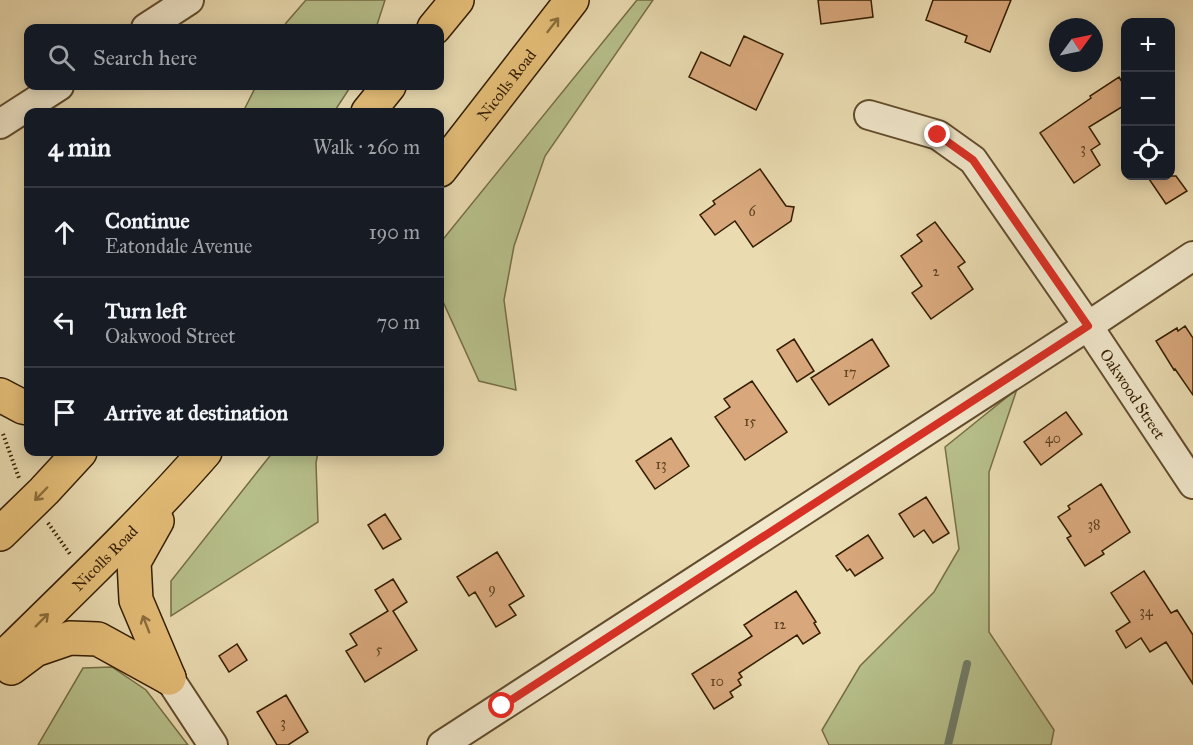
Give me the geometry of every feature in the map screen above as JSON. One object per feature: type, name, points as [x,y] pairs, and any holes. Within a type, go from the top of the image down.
[{"type":"highway","points":[[437,24],[457,0]]},
{"type":"highway","name":"Nicolls Road","points":[[444,165],[572,0]]},
{"type":"highway","points":[[371,108],[386,90]]},
{"type":"highway","points":[[0,395],[24,407]]},
{"type":"highway","points":[[0,534],[76,456]]},
{"type":"highway","points":[[169,678],[136,600],[134,562],[195,463]]},
{"type":"highway","name":"Nicolls Road","points":[[0,661],[95,568],[195,463]]},
{"type":"highway","points":[[0,676],[35,650],[70,638],[98,639],[169,678]]},
{"type":"street","points":[[152,24],[189,0]]},
{"type":"street","points":[[25,108],[53,90]]},
{"type":"street","points":[[0,124],[24,109]]},
{"type":"street","name":"Oakwood Street","points":[[869,115],[938,135],[973,160],[1088,326],[1193,484]]},
{"type":"street","points":[[442,745],[1193,256]]},
{"type":"street","points":[[169,678],[213,745]]},
{"type":"path","points":[[3,434],[20,479]]},
{"type":"path","points":[[44,518],[73,558]]},
{"type":"green space","points":[[306,0],[385,0],[377,24],[286,23]]},
{"type":"green space","points":[[637,0],[653,0],[545,156],[514,246],[504,300],[516,390],[479,381],[444,304],[444,238]]},
{"type":"green space","points":[[254,90],[348,90],[337,108],[245,108]]},
{"type":"green space","points":[[1017,389],[989,472],[989,632],[1054,730],[1051,745],[829,745],[822,730],[860,666],[934,592],[959,549],[945,447]]},
{"type":"green space","points":[[270,456],[317,456],[318,522],[171,616],[171,581]]},
{"type":"green space","points":[[112,667],[146,690],[188,745],[38,745],[83,668]]},
{"type":"building","points":[[818,0],[871,0],[873,17],[821,24]]},
{"type":"building","points":[[933,0],[1011,0],[990,52],[965,42],[967,36],[926,20]]},
{"type":"building","points":[[744,36],[783,54],[756,110],[689,77],[701,52],[730,66]]},
{"type":"building","points":[[1119,77],[1121,80],[1121,107],[1089,127],[1100,144],[1091,150],[1100,165],[1074,183],[1040,133],[1091,98],[1090,96]]},
{"type":"building","points":[[760,169],[786,206],[794,207],[791,221],[753,247],[735,221],[715,235],[700,215],[715,204],[713,201]]},
{"type":"building","points":[[1176,176],[1187,191],[1166,204],[1150,180],[1175,180]]},
{"type":"building","points":[[935,222],[965,262],[958,267],[973,289],[931,319],[912,293],[922,286],[901,256],[922,241],[917,235]]},
{"type":"building","points":[[1185,326],[1193,338],[1193,395],[1156,341],[1177,328],[1178,331]]},
{"type":"building","points":[[794,339],[814,371],[797,382],[777,350]]},
{"type":"building","points":[[872,339],[889,366],[829,405],[811,378]]},
{"type":"building","points":[[752,381],[787,432],[745,460],[715,417],[730,407],[724,399]]},
{"type":"building","points":[[1066,412],[1082,434],[1041,465],[1024,442]]},
{"type":"building","points":[[671,438],[689,466],[655,489],[636,461]]},
{"type":"building","points":[[1101,484],[1130,532],[1102,551],[1104,554],[1085,566],[1067,538],[1071,536],[1058,517],[1070,509],[1068,506]]},
{"type":"building","points":[[926,497],[949,533],[933,543],[924,530],[914,537],[899,514]]},
{"type":"building","points":[[385,514],[401,539],[383,549],[368,525]]},
{"type":"building","points":[[868,535],[883,558],[855,576],[850,569],[847,571],[836,556]]},
{"type":"building","points":[[497,552],[524,596],[509,605],[516,615],[496,627],[475,592],[469,596],[457,577]]},
{"type":"building","points":[[1144,571],[1171,613],[1177,610],[1193,635],[1193,684],[1166,642],[1150,652],[1141,638],[1126,648],[1116,631],[1130,622],[1111,593]]},
{"type":"building","points":[[393,579],[407,602],[393,611],[417,650],[365,682],[346,651],[357,645],[350,634],[388,611],[375,590]]},
{"type":"building","points":[[796,591],[816,622],[814,623],[820,633],[803,644],[797,635],[739,673],[742,677],[738,680],[741,685],[730,692],[733,697],[714,709],[692,674],[752,636],[744,625]]},
{"type":"building","points":[[237,644],[247,660],[229,672],[219,656]]},
{"type":"building","points":[[286,695],[308,732],[288,745],[277,745],[257,712]]},
{"type":"waterway","points":[[948,745],[967,664]]},
{"type":"route","points":[[502,706],[1088,326],[973,160],[938,135]]}]
